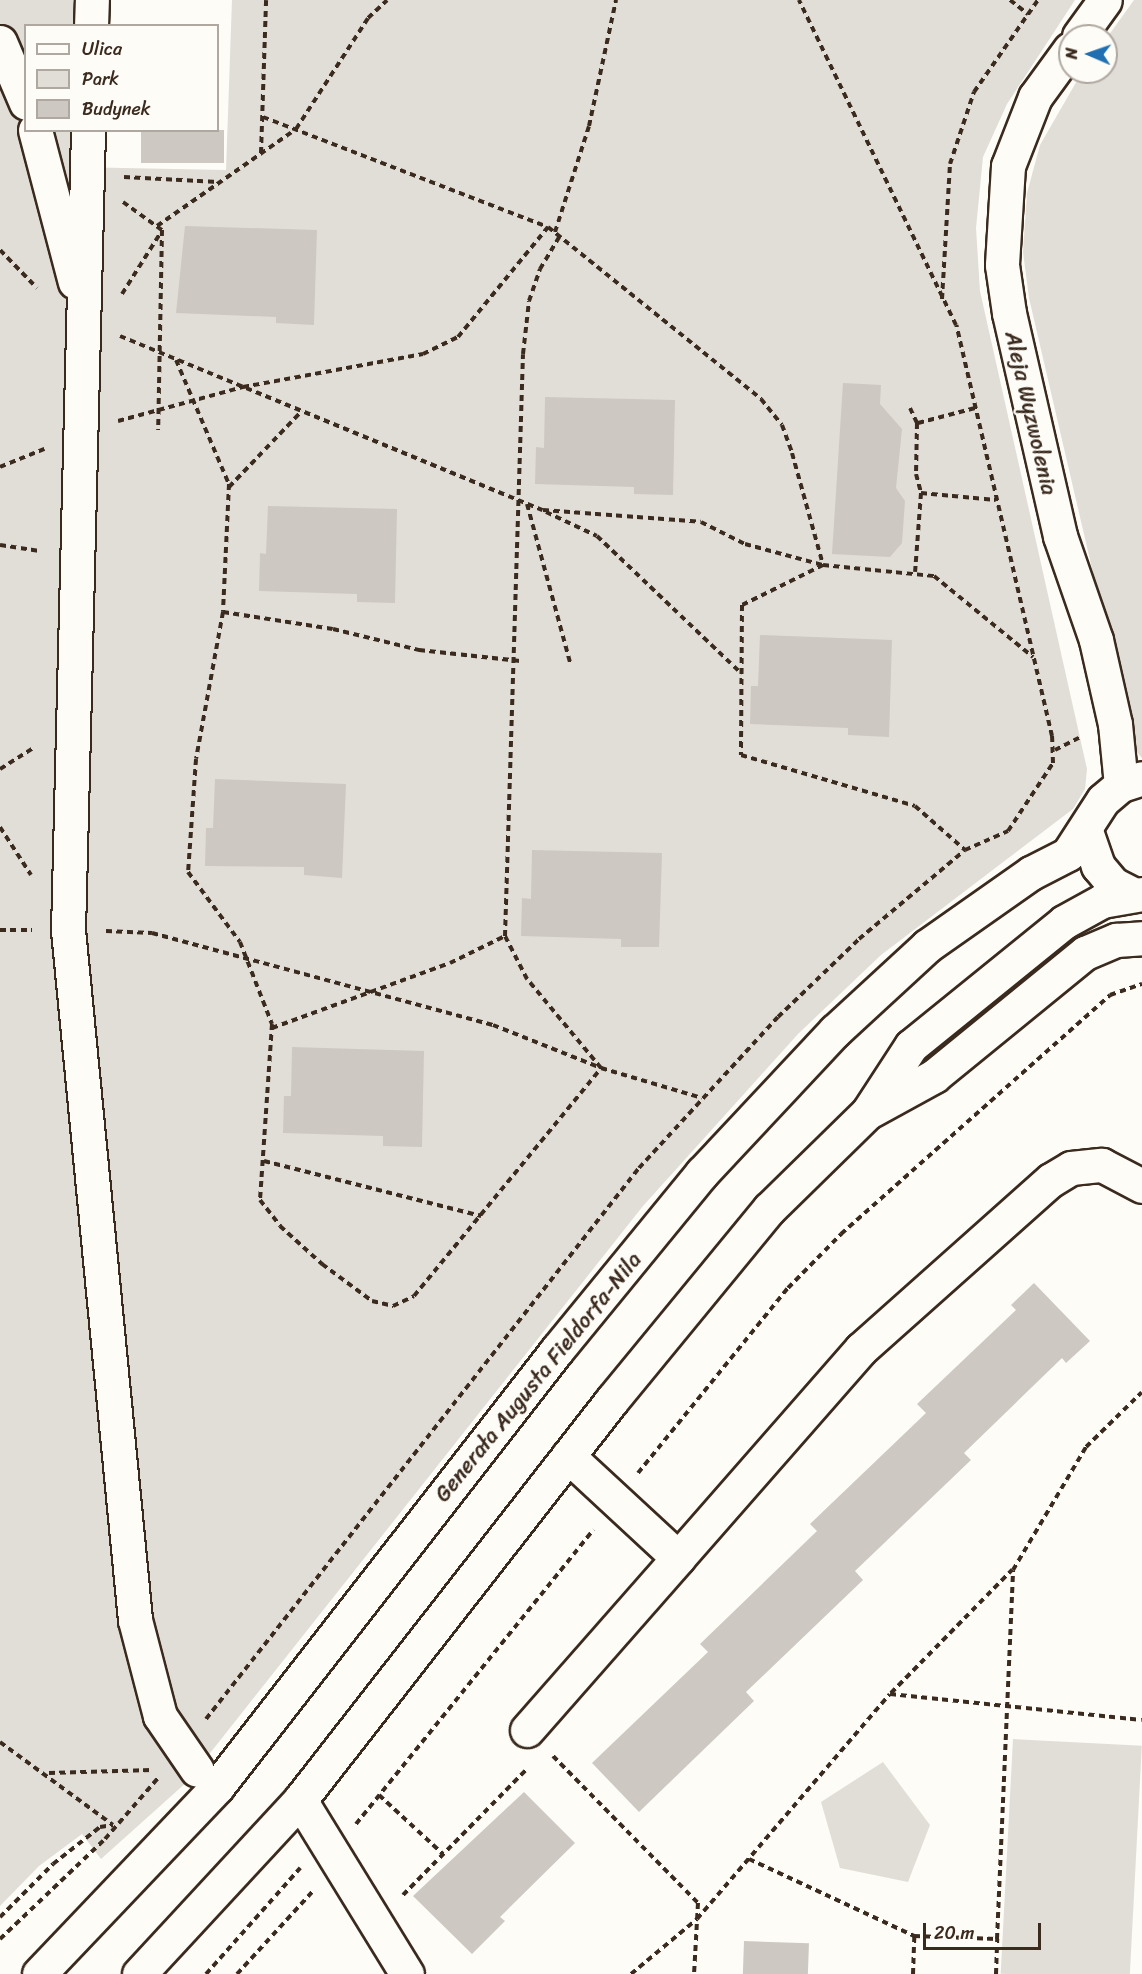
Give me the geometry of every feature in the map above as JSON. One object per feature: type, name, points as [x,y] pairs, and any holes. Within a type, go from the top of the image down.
[{"type":"street","points":[[91,24],[92,0]]},
{"type":"street","points":[[1088,24],[1105,0]]},
{"type":"street","points":[[0,42],[24,98]]},
{"type":"street","name":"Aleja Wyzwolenia","points":[[1058,66],[1035,98],[1008,166],[1002,265],[1009,314],[1060,536],[1096,640],[1131,782]]},
{"type":"street","points":[[36,132],[86,321]]},
{"type":"street","points":[[88,132],[86,321],[68,930],[135,1620],[160,1716],[183,1761]]},
{"type":"street","name":"Generała Augusta Fieldorfa-Nila","points":[[39,1974],[217,1787],[543,1367],[702,1173],[835,1031],[927,946],[1031,873],[1068,854],[1086,831],[1103,801],[1131,782]]},
{"type":"street","points":[[1086,831],[1098,866],[1113,884],[1138,894]]},
{"type":"street","points":[[139,1974],[300,1800],[568,1456],[769,1209],[868,1112],[912,1046],[975,990],[1064,922],[1102,901],[1138,894]]},
{"type":"street","points":[[868,1112],[934,1076],[1085,953],[1116,940],[1142,938]]},
{"type":"street","points":[[537,1740],[678,1558],[861,1349],[1051,1180],[1071,1168],[1102,1165],[1142,1186]]},
{"type":"street","points":[[568,1456],[678,1558]]},
{"type":"street","points":[[300,1800],[407,1974]]},
{"type":"path","points":[[261,154],[266,0]]},
{"type":"path","points":[[157,226],[296,129],[369,18],[387,0]]},
{"type":"path","points":[[555,232],[589,126],[616,0]]},
{"type":"path","points":[[0,1940],[105,1839],[114,1825],[183,1761],[458,1395],[639,1168],[702,1098],[851,946],[965,850],[1008,831],[1053,763],[1052,736],[956,325],[799,0]]},
{"type":"path","points":[[1010,0],[1028,14]]},
{"type":"path","points":[[942,299],[950,164],[974,92],[1038,0]]},
{"type":"path","points":[[263,117],[548,227],[731,372],[782,425],[823,566]]},
{"type":"path","points":[[87,176],[220,182]]},
{"type":"path","points":[[87,176],[162,230]]},
{"type":"path","points":[[82,433],[158,408],[243,387],[423,354],[458,337],[548,227]]},
{"type":"path","points":[[119,299],[162,230]]},
{"type":"path","points":[[158,430],[162,230]]},
{"type":"path","points":[[560,236],[540,269],[529,301],[518,500],[505,936],[526,979],[601,1068]]},
{"type":"path","points":[[136,343],[527,503],[597,536],[742,674]]},
{"type":"path","points":[[176,360],[229,487],[223,612],[196,759],[188,872],[248,959],[272,1028],[260,1200],[280,1226],[372,1302],[393,1306],[414,1296],[601,1068]]},
{"type":"path","points":[[910,408],[918,423],[916,474],[921,493],[915,572]]},
{"type":"path","points":[[918,423],[975,408]]},
{"type":"path","points":[[229,487],[302,411]]},
{"type":"path","points":[[921,493],[996,500]]},
{"type":"path","points":[[527,503],[570,662]]},
{"type":"path","points":[[543,510],[701,522],[745,544],[823,566],[915,572],[934,576],[1033,657]]},
{"type":"path","points":[[823,566],[771,586],[742,605],[741,755],[915,806],[965,850]]},
{"type":"path","points":[[223,612],[333,629],[419,650],[520,661]]},
{"type":"path","points":[[68,930],[152,933],[368,993],[494,1025],[601,1068],[702,1098]]},
{"type":"path","points":[[272,1028],[450,963],[505,936]]},
{"type":"path","points":[[636,1476],[788,1288],[841,1234],[1110,995],[1142,984]]},
{"type":"path","points":[[264,1161],[481,1216]]},
{"type":"path","points":[[631,1974],[697,1919],[890,1694],[1013,1570],[1086,1447],[1142,1392]]},
{"type":"path","points":[[206,1974],[356,1824],[597,1525]]},
{"type":"path","points":[[996,1974],[1013,1570]]},
{"type":"path","points":[[890,1694],[1007,1708],[1142,1720]]},
{"type":"path","points":[[537,1740],[698,1903],[694,1974]]},
{"type":"path","points":[[0,1742],[48,1773],[114,1825]]},
{"type":"path","points":[[48,1773],[154,1770],[183,1761]]},
{"type":"path","points":[[375,1922],[530,1766]]},
{"type":"path","points":[[379,1795],[443,1854]]},
{"type":"path","points":[[237,1974],[332,1850],[356,1824]]},
{"type":"path","points":[[0,1917],[53,1864],[100,1827],[114,1825]]},
{"type":"path","points":[[749,1859],[914,1936],[997,1939]]},
{"type":"path","points":[[913,1974],[914,1936]]},
{"type":"green space","points":[[0,0],[77,0],[76,24],[24,24],[24,132],[73,132],[73,167],[226,170],[232,0],[1075,0],[1007,104],[983,157],[976,228],[980,291],[1087,769],[1085,789],[1073,809],[881,955],[798,1034],[643,1206],[188,1781],[101,1859],[82,1834],[39,1866],[0,1906]]},
{"type":"green space","points":[[1134,0],[1142,0],[1142,758],[1134,749],[1029,298],[1023,252],[1027,193],[1040,145],[1075,84],[1118,84],[1117,24]]},
{"type":"green space","points":[[1013,1739],[1142,1746],[1130,1974],[1001,1974]]},
{"type":"green space","points":[[883,1762],[930,1825],[908,1882],[840,1868],[821,1802]]},
{"type":"building","points":[[219,130],[224,130],[224,163],[141,163],[141,132],[219,132]]},
{"type":"building","points":[[185,226],[317,230],[314,325],[276,323],[276,317],[176,313]]},
{"type":"building","points":[[843,383],[881,385],[880,404],[902,429],[896,488],[905,501],[902,543],[890,557],[832,554]]},
{"type":"building","points":[[545,397],[675,400],[673,495],[634,494],[634,487],[535,484],[536,447],[544,448]]},
{"type":"building","points":[[268,506],[397,509],[395,603],[357,602],[357,594],[259,591],[260,553],[266,554]]},
{"type":"building","points":[[760,635],[892,640],[889,737],[848,735],[848,728],[750,724],[751,686],[758,686]]},
{"type":"building","points":[[215,779],[346,784],[342,878],[304,875],[304,867],[205,866],[206,828],[213,828]]},
{"type":"building","points":[[532,850],[662,853],[659,947],[621,947],[621,939],[521,936],[522,898],[531,899]]},
{"type":"building","points":[[292,1047],[424,1051],[422,1147],[383,1146],[383,1136],[283,1133],[284,1096],[291,1096]]},
{"type":"building","points":[[1034,1283],[1090,1341],[1066,1363],[1062,1358],[964,1453],[971,1460],[855,1571],[863,1580],[746,1692],[754,1701],[639,1812],[592,1763],[708,1652],[700,1644],[817,1531],[810,1524],[926,1413],[917,1404],[1016,1310],[1011,1305]]},
{"type":"building","points":[[524,1792],[575,1843],[500,1917],[505,1921],[472,1954],[413,1896]]},
{"type":"building","points":[[744,1941],[809,1943],[808,1974],[743,1974]]}]
